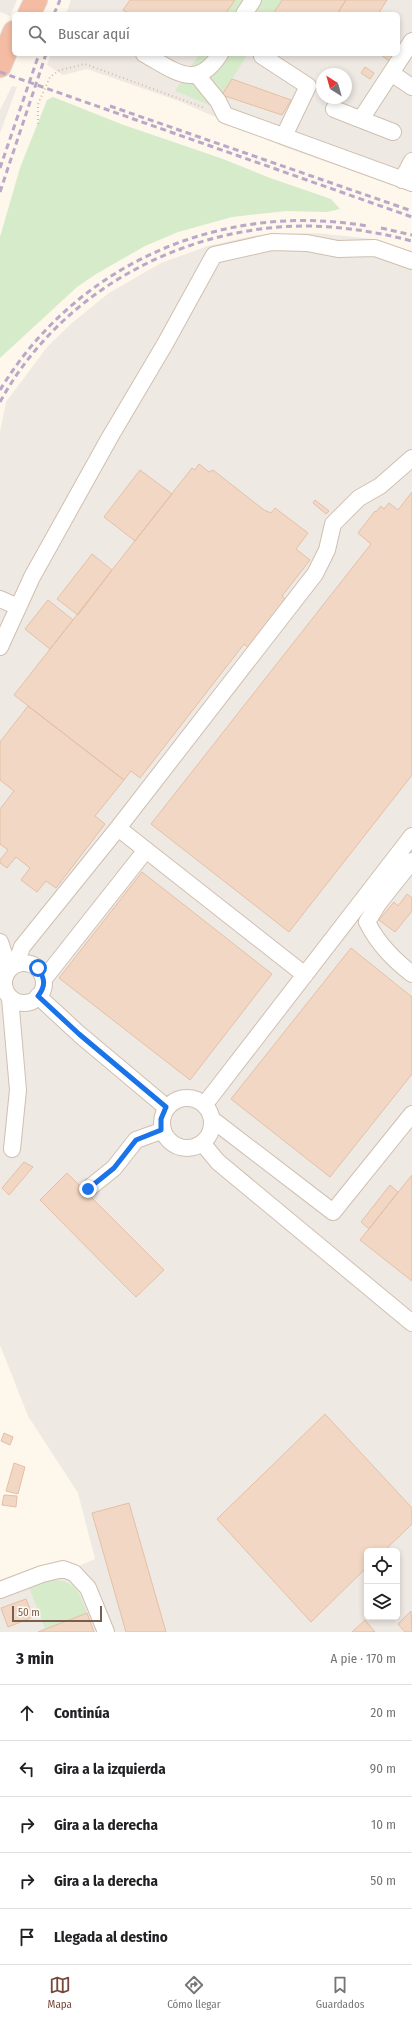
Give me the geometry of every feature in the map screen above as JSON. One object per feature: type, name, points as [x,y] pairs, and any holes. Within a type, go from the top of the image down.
[{"type":"highway","points":[[23,12],[28,0]]},
{"type":"highway","points":[[31,12],[36,0]]},
{"type":"highway","points":[[0,66],[12,37]]},
{"type":"highway","points":[[0,75],[12,52]]},
{"type":"street","points":[[245,12],[253,0]]},
{"type":"street","points":[[361,119],[412,41]]},
{"type":"street","points":[[148,56],[180,73],[190,76],[197,75],[210,68],[219,56]]},
{"type":"street","points":[[262,56],[308,86],[284,136]]},
{"type":"street","points":[[391,73],[412,87]]},
{"type":"street","points":[[197,75],[218,101],[225,115],[407,181],[412,161]]},
{"type":"street","points":[[334,109],[393,132]]},
{"type":"street","points":[[0,647],[32,577],[110,437],[166,344],[214,255],[272,242],[307,243],[338,249],[374,248],[412,261]]},
{"type":"street","points":[[146,850],[44,979],[42,990],[38,996],[32,1002],[24,1003],[16,1002],[10,998],[5,991],[5,976],[12,967],[22,947],[118,828],[315,574],[328,550],[333,524],[359,498],[380,486],[412,458]]},
{"type":"street","points":[[0,599],[18,607]]},
{"type":"street","points":[[118,828],[305,974]]},
{"type":"street","points":[[205,1104],[412,836]]},
{"type":"street","points":[[412,861],[378,904],[367,922],[375,937],[394,960],[412,974]]},
{"type":"street","points":[[0,942],[12,967]]},
{"type":"street","points":[[12,967],[23,963],[31,964],[38,968],[44,979]]},
{"type":"street","points":[[38,996],[79,1034],[166,1107]]},
{"type":"street","points":[[10,998],[6,1022],[18,1090],[12,1148]]},
{"type":"street","points":[[213,1120],[208,1137],[202,1144],[184,1149],[171,1144],[161,1130],[161,1119],[166,1107],[181,1097],[193,1098],[205,1104],[213,1120],[333,1212],[412,1114]]},
{"type":"street","points":[[88,1189],[114,1168],[136,1140],[161,1130]]},
{"type":"street","points":[[202,1144],[218,1162],[412,1323]]},
{"type":"street","points":[[0,1590],[42,1574],[63,1569],[74,1573],[88,1588],[106,1632]]},
{"type":"path","points":[[38,124],[38,104],[50,77],[60,70],[85,64],[225,115]]},
{"type":"shaded area","points":[[0,0],[17,0],[10,16],[0,12]]},
{"type":"shaded area","points":[[71,0],[412,0],[412,192],[284,147],[179,101],[87,69],[63,75],[47,65],[50,56],[400,56],[400,12],[67,12]]},
{"type":"shaded area","points":[[12,86],[17,87],[0,133],[0,110]]},
{"type":"shaded area","points":[[316,233],[373,239],[412,251],[412,1632],[0,1632],[0,1599],[95,1559],[78,1493],[28,1416],[0,1345],[0,432],[6,402],[48,346],[73,322],[109,293],[161,263],[208,246],[257,235]]},
{"type":"green space","points":[[235,0],[282,0],[274,12],[226,12]]},
{"type":"green space","points":[[198,56],[247,56],[214,107],[175,91]]},
{"type":"green space","points":[[53,97],[121,124],[223,159],[270,178],[331,199],[340,209],[327,212],[286,211],[232,217],[178,232],[145,246],[96,274],[77,287],[0,358],[0,237],[20,168],[47,100]]},
{"type":"green space","points":[[49,1580],[65,1582],[75,1588],[87,1613],[45,1629],[29,1587]]},
{"type":"building","points":[[130,0],[235,0],[226,12],[126,12],[123,10]]},
{"type":"building","points":[[282,0],[346,0],[338,12],[274,12]]},
{"type":"building","points":[[346,0],[387,0],[379,12],[338,12]]},
{"type":"building","points":[[383,56],[393,56],[389,61]]},
{"type":"building","points":[[365,67],[374,73],[370,79],[361,73]]},
{"type":"building","points":[[232,79],[291,100],[282,115],[222,95]]},
{"type":"building","points":[[199,464],[209,472],[213,470],[264,510],[271,513],[275,508],[308,533],[296,549],[310,560],[282,596],[287,601],[250,649],[244,644],[140,778],[131,771],[124,780],[14,695],[192,468],[195,470]]},
{"type":"building","points":[[140,470],[172,494],[135,541],[104,517]]},
{"type":"building","points":[[412,492],[412,775],[289,932],[151,824],[371,544],[358,533],[375,511],[376,512],[381,506],[384,509],[389,503],[398,510]]},
{"type":"building","points":[[315,500],[329,511],[326,514],[313,503]]},
{"type":"building","points":[[92,554],[112,570],[78,615],[57,599]]},
{"type":"building","points":[[48,600],[73,620],[50,649],[25,629]]},
{"type":"building","points":[[28,706],[124,780],[95,816],[105,824],[56,888],[46,881],[37,892],[21,880],[30,868],[16,857],[7,868],[0,863],[0,860],[8,850],[0,844],[0,809],[14,791],[0,780],[0,742]]},
{"type":"building","points":[[142,872],[272,974],[190,1080],[59,978]]},
{"type":"building","points":[[407,894],[412,898],[412,911],[395,932],[379,920],[394,902],[398,906]]},
{"type":"building","points":[[351,948],[412,997],[412,1074],[330,1177],[231,1099]]},
{"type":"building","points":[[24,1162],[33,1167],[9,1195],[2,1188]]},
{"type":"building","points":[[67,1173],[164,1270],[136,1297],[40,1200]]},
{"type":"building","points":[[412,1175],[412,1281],[360,1240]]},
{"type":"building","points":[[390,1185],[398,1192],[369,1229],[361,1222]]},
{"type":"building","points":[[325,1414],[412,1508],[412,1524],[387,1548],[364,1548],[364,1570],[311,1622],[217,1519]]},
{"type":"building","points":[[4,1433],[13,1437],[10,1445],[1,1441]]},
{"type":"building","points":[[14,1463],[25,1467],[18,1494],[6,1491]]},
{"type":"building","points":[[4,1495],[17,1496],[16,1507],[2,1505]]},
{"type":"building","points":[[129,1503],[166,1632],[126,1632],[92,1513]]},
{"type":"building","points":[[26,1599],[33,1617],[8,1627],[1,1608]]},
{"type":"building","points":[[411,1611],[412,1632],[405,1632],[398,1624]]},
{"type":"building","points":[[87,1613],[94,1632],[38,1632]]},
{"type":"building","points":[[365,1620],[375,1632],[352,1632]]},
{"type":"railway","points":[[55,12],[60,0]]},
{"type":"railway","points":[[0,168],[38,56]]},
{"type":"railway","points":[[0,192],[45,56]]},
{"type":"railway","points":[[0,72],[412,217]]},
{"type":"railway","points":[[110,106],[412,211]]},
{"type":"railway","points":[[0,390],[32,345],[69,307],[112,276],[158,251],[207,233],[259,223],[313,221],[367,226]]},
{"type":"railway","points":[[0,402],[25,363],[56,328],[90,298],[128,273],[170,253],[213,238],[258,229],[304,226],[359,230],[412,241]]},
{"type":"railway","points":[[381,228],[412,235]]},
{"type":"route","points":[[38,968],[44,979],[42,990],[38,996],[79,1034],[166,1107],[161,1119],[161,1130],[136,1140],[114,1168],[88,1189]]}]
